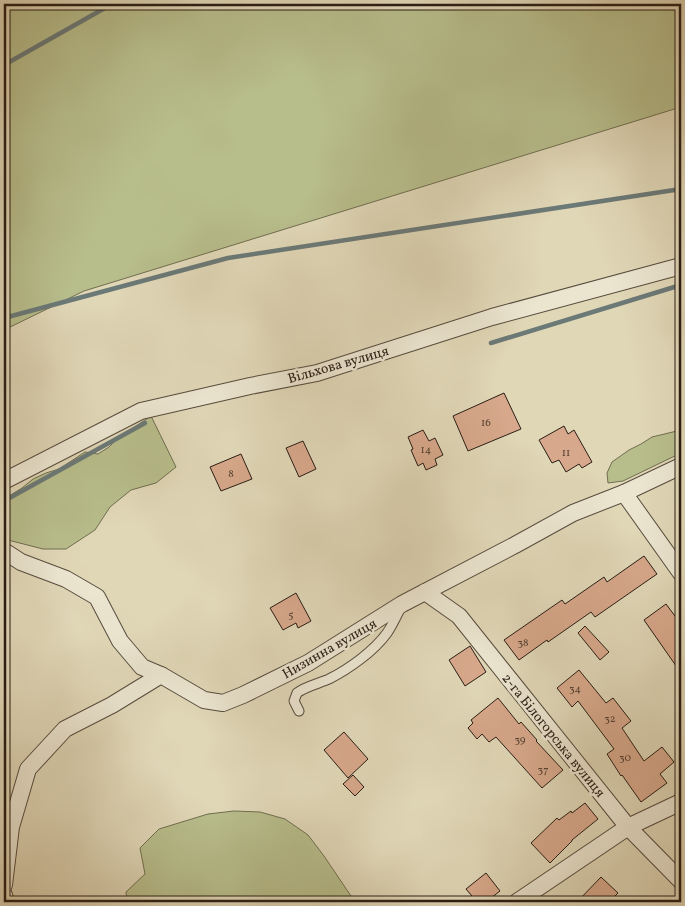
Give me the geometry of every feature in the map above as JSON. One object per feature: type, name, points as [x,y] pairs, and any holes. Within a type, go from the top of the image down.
[{"type":"street","name":"Вільхова вулиця","points":[[4,480],[141,412],[250,386],[317,373],[492,317],[681,266]]},
{"type":"street","name":"Низинна вулиця","points":[[4,550],[21,562],[66,579],[97,597],[120,641],[142,667],[162,675],[204,700],[223,703],[308,662],[402,604],[573,513],[624,493],[681,466]]},
{"type":"street","points":[[624,493],[681,573]]},
{"type":"street","name":"2-га Білогорська вулиця","points":[[425,592],[459,616],[628,826],[681,881]]},
{"type":"street","points":[[4,885],[11,827],[28,769],[65,730],[162,675]]},
{"type":"street","points":[[517,902],[628,826],[681,802]]},
{"type":"street","points":[[4,895],[6,902]]},
{"type":"lane","points":[[299,712],[294,701],[297,692],[322,682],[359,660],[387,633],[402,604]]},
{"type":"green space","points":[[4,4],[681,4],[681,107],[84,291],[4,330]]},
{"type":"green space","points":[[151,416],[176,467],[156,483],[131,490],[110,507],[95,530],[66,549],[43,549],[4,539],[4,499],[33,479],[59,469],[85,452],[98,454]]},
{"type":"green space","points":[[681,430],[681,453],[623,481],[608,483],[607,473],[612,462],[652,437]]},
{"type":"green space","points":[[234,811],[260,812],[285,819],[308,835],[355,902],[127,902],[126,892],[145,874],[140,848],[159,829],[208,814]]},
{"type":"building","points":[[504,393],[521,429],[468,451],[453,416]]},
{"type":"building","points":[[564,426],[568,434],[574,430],[592,462],[582,468],[579,464],[566,472],[559,460],[552,463],[539,440]]},
{"type":"building","points":[[423,430],[429,441],[435,438],[443,455],[435,459],[437,465],[426,470],[423,463],[418,466],[408,437]]},
{"type":"building","points":[[303,441],[316,469],[299,477],[286,448]]},
{"type":"building","points":[[241,454],[252,479],[221,491],[210,467]]},
{"type":"building","points":[[644,556],[657,574],[595,617],[591,612],[519,660],[504,640],[562,600],[565,604],[604,577],[607,582]]},
{"type":"building","points":[[296,593],[311,621],[298,628],[296,623],[283,630],[270,608]]},
{"type":"building","points":[[666,604],[681,624],[681,673],[644,620]]},
{"type":"building","points":[[585,626],[609,652],[600,660],[578,633]]},
{"type":"building","points":[[470,646],[486,672],[465,686],[449,660]]},
{"type":"building","points":[[579,670],[606,703],[613,698],[631,721],[622,728],[644,761],[662,747],[674,762],[660,774],[667,783],[641,802],[607,754],[614,749],[578,701],[572,707],[557,688]]},
{"type":"building","points":[[498,698],[519,724],[521,722],[563,770],[542,788],[496,737],[489,742],[482,734],[477,739],[468,728],[473,723],[471,720]]},
{"type":"building","points":[[344,732],[368,759],[348,778],[324,750]]},
{"type":"building","points":[[353,775],[364,787],[355,796],[343,784]]},
{"type":"building","points":[[585,803],[598,819],[572,840],[550,863],[531,843],[557,818],[559,820]]},
{"type":"building","points":[[486,873],[500,891],[486,902],[477,902],[466,889]]},
{"type":"building","points":[[601,877],[618,893],[609,902],[577,902]]},
{"type":"waterway","points":[[4,65],[112,4]]},
{"type":"waterway","points":[[4,318],[228,258],[681,189]]},
{"type":"waterway","points":[[491,343],[681,285]]},
{"type":"waterway","points":[[4,501],[145,423]]}]
